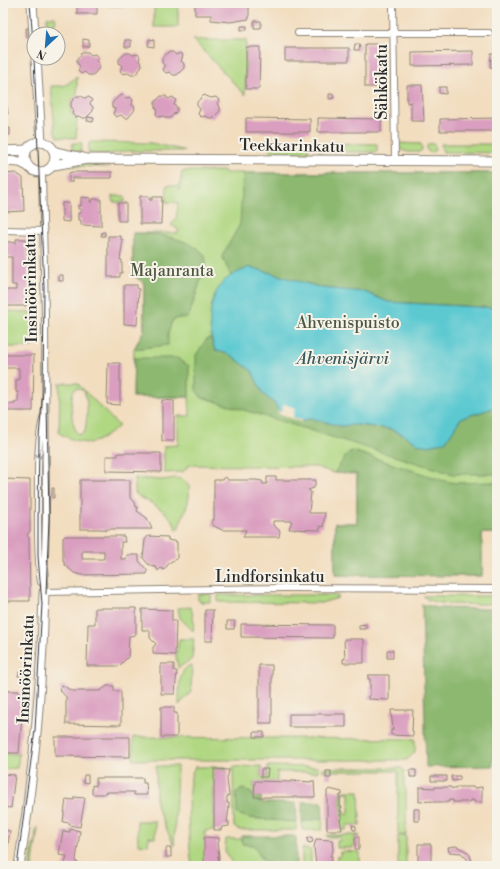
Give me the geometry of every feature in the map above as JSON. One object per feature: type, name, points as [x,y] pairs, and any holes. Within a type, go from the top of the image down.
[{"type":"street","points":[[32,3],[33,26]]},
{"type":"street","name":"Sähkökatu","points":[[394,3],[395,161]]},
{"type":"street","points":[[298,33],[489,33]]},
{"type":"street","points":[[36,66],[41,142]]},
{"type":"street","points":[[3,151],[27,150],[36,142],[41,142],[47,143],[55,152],[54,165],[49,170],[42,172],[37,172],[20,162],[3,161]]},
{"type":"street","points":[[27,150],[26,160],[28,166]]},
{"type":"street","name":"Teekkarinkatu","points":[[55,152],[87,159]]},
{"type":"street","name":"Teekkarinkatu","points":[[54,165],[87,159],[497,161]]},
{"type":"street","name":"Insinöörinkatu","points":[[19,866],[31,785],[37,730],[44,592],[45,404],[44,231],[42,172]]},
{"type":"street","points":[[3,230],[44,231]]},
{"type":"street","name":"Lindforsinkatu","points":[[44,592],[276,588],[497,589]]},
{"type":"green space","points":[[109,3],[178,3],[178,27],[154,27],[154,6],[109,6]]},
{"type":"green space","points":[[47,17],[55,17],[56,21],[53,26],[47,26]]},
{"type":"green space","points":[[193,40],[246,40],[245,95],[199,46]]},
{"type":"green space","points":[[77,77],[77,95],[71,101],[71,113],[77,118],[76,138],[58,137],[55,131],[51,86],[64,86]]},
{"type":"green space","points":[[73,143],[82,143],[81,152],[71,151]]},
{"type":"green space","points":[[89,143],[151,143],[185,151],[127,151],[109,154],[88,153]]},
{"type":"green space","points":[[320,143],[377,144],[377,152],[319,152]]},
{"type":"green space","points":[[397,143],[421,144],[422,150],[419,152],[406,152],[399,147]]},
{"type":"green space","points":[[431,143],[436,148],[431,153],[426,148]]},
{"type":"green space","points":[[309,144],[308,152],[272,152],[270,150],[271,148]]},
{"type":"green space","points":[[441,144],[497,144],[497,153],[443,152]]},
{"type":"green space","points":[[84,163],[110,167],[71,166]]},
{"type":"green space","name":"Ahvenispuisto","points":[[182,171],[225,171],[226,173],[497,173],[497,533],[482,533],[482,576],[335,575],[335,523],[357,523],[357,474],[334,473],[316,467],[189,465],[183,472],[164,473],[164,446],[178,445],[178,416],[190,416],[189,397],[133,397],[134,349],[144,330],[144,283],[133,275],[133,233],[178,233],[179,230],[171,225],[176,219],[178,203],[166,202],[167,185],[179,186],[179,191]]},
{"type":"green space","points":[[243,173],[497,173],[497,308],[388,302],[365,292],[322,288],[250,267],[231,276],[222,256],[240,224]]},
{"type":"green space","points":[[113,196],[125,196],[125,202],[113,202]]},
{"type":"green space","name":"Majanranta","points":[[133,233],[162,235],[172,238],[190,244],[205,255],[206,263],[190,313],[187,318],[178,318],[172,321],[168,334],[168,345],[134,349],[144,330],[144,283],[133,275]]},
{"type":"green space","points":[[3,311],[32,312],[32,347],[3,347]]},
{"type":"green space","points":[[210,337],[215,350],[231,355],[252,371],[263,394],[274,403],[280,413],[304,421],[311,418],[340,426],[358,425],[390,429],[402,434],[418,444],[446,441],[461,418],[497,407],[497,474],[453,474],[201,397],[196,390],[196,355],[206,340]]},
{"type":"green space","points":[[134,358],[177,358],[189,366],[189,397],[133,397]]},
{"type":"green space","points":[[60,383],[77,383],[119,426],[103,438],[90,443],[77,441],[59,433]],"holes":[[[77,388],[84,391],[87,406],[85,432],[78,435],[74,425],[71,408],[72,396],[73,391]]]},
{"type":"green space","points":[[353,451],[445,481],[456,483],[497,482],[497,533],[482,533],[482,576],[335,575],[335,523],[357,523],[357,474],[334,473],[349,452]]},
{"type":"green space","points":[[135,478],[162,480],[175,478],[183,479],[189,486],[188,503],[178,529],[176,529],[171,518],[166,513],[135,493]]},
{"type":"green space","points":[[198,594],[211,594],[211,602],[201,602],[198,600]]},
{"type":"green space","points":[[218,595],[338,595],[338,598],[321,603],[218,602]]},
{"type":"green space","points":[[423,596],[497,596],[497,603],[470,605],[446,604],[428,600]]},
{"type":"green space","points":[[422,604],[437,608],[497,609],[497,721],[493,722],[493,766],[426,767]]},
{"type":"green space","points":[[191,607],[194,622],[193,631],[180,618],[178,608]]},
{"type":"green space","points":[[179,639],[194,639],[192,659],[178,668],[176,656]]},
{"type":"green space","points":[[192,665],[191,692],[179,705],[181,676],[187,667]]},
{"type":"green space","points":[[495,723],[497,723],[497,759],[495,759]]},
{"type":"green space","points":[[133,737],[415,739],[415,752],[407,760],[133,760]]},
{"type":"green space","points":[[3,754],[19,754],[17,768],[3,769]]},
{"type":"green space","points":[[156,766],[177,766],[174,846],[156,805]]},
{"type":"green space","points":[[261,766],[261,777],[267,777],[268,766],[318,767],[318,771],[316,772],[277,772],[277,782],[254,782],[254,797],[250,792],[249,818],[297,822],[296,830],[239,830],[234,827],[233,767]]},
{"type":"green space","points":[[195,767],[226,767],[227,769],[214,769],[214,830],[205,831],[204,866],[192,866],[190,845],[188,800],[189,786]]},
{"type":"green space","points":[[322,768],[402,768],[404,770],[404,786],[406,789],[406,835],[398,835],[398,771],[323,771]]},
{"type":"green space","points":[[243,789],[250,792],[254,797],[261,797],[262,803],[296,803],[297,822],[249,818],[237,814],[236,792]]},
{"type":"green space","points":[[340,791],[343,791],[343,814],[349,814],[349,793],[345,793],[345,791],[359,791],[360,825],[347,825],[346,830],[340,830]]},
{"type":"green space","points":[[302,802],[322,802],[323,818],[302,822]]},
{"type":"green space","points":[[323,818],[322,830],[302,830],[302,822]]},
{"type":"green space","points":[[137,821],[155,821],[155,838],[149,837],[148,845],[138,844]]},
{"type":"green space","points":[[36,828],[38,828],[33,863],[34,866],[30,866],[33,845],[35,845]]},
{"type":"green space","points":[[327,835],[359,835],[359,837],[355,837],[353,848],[337,848],[337,841],[340,841],[340,837],[327,837]]},
{"type":"green space","points":[[241,836],[296,837],[296,866],[275,866],[266,862],[258,853],[254,845],[242,844]]},
{"type":"green space","points":[[398,836],[406,836],[406,866],[398,866]]},
{"type":"green space","points":[[226,839],[241,839],[242,844],[254,845],[261,859],[271,866],[234,866],[225,852]]},
{"type":"green space","points":[[302,848],[311,850],[311,866],[302,866]]},
{"type":"green space","points":[[343,851],[360,852],[360,866],[336,866],[337,856],[339,857],[341,854],[339,853]]},
{"type":"water","name":"Ahvenisjärvi","points":[[250,267],[322,288],[365,292],[388,302],[497,308],[497,407],[461,418],[446,441],[429,446],[418,444],[402,434],[390,429],[358,425],[340,426],[311,418],[304,421],[280,413],[274,403],[263,394],[252,371],[231,355],[215,350],[212,341],[210,314],[215,295],[219,287],[225,280],[234,274]]},
{"type":"pier","points":[[284,404],[295,408],[293,417],[302,420],[302,422],[279,414],[277,411],[281,412]]},
{"type":"building","points":[[77,3],[97,3],[97,14],[77,14]]},
{"type":"building","points":[[195,3],[269,3],[269,5],[249,5],[249,19],[230,22],[211,20],[211,15],[195,15]]},
{"type":"building","points":[[254,21],[261,21],[261,28],[254,28]]},
{"type":"building","points":[[241,26],[247,26],[247,30],[241,30]]},
{"type":"building","points":[[83,39],[89,40],[89,46],[83,47]]},
{"type":"building","points":[[149,39],[154,40],[154,47],[148,46]]},
{"type":"building","points":[[125,40],[131,40],[131,47],[125,47]]},
{"type":"building","points":[[355,44],[360,44],[359,50],[354,50]]},
{"type":"building","points":[[365,44],[378,44],[378,87],[365,87]]},
{"type":"building","points":[[246,47],[260,47],[259,89],[246,89]]},
{"type":"building","points":[[285,48],[349,48],[349,61],[285,61]]},
{"type":"building","points":[[473,51],[473,65],[412,66],[412,52]]},
{"type":"building","points":[[83,52],[88,52],[91,55],[95,54],[98,57],[96,61],[99,64],[99,68],[93,75],[88,75],[85,72],[81,74],[78,71],[80,66],[77,63],[77,59]]},
{"type":"building","points":[[168,52],[173,52],[176,55],[180,53],[183,56],[181,61],[184,64],[184,68],[177,75],[173,75],[170,72],[166,73],[163,70],[165,66],[162,63],[162,59]]},
{"type":"building","points":[[126,53],[133,55],[138,54],[140,57],[139,61],[142,64],[141,68],[135,75],[128,73],[123,74],[120,71],[122,66],[119,63],[119,59]]},
{"type":"building","points":[[491,54],[497,54],[497,68],[490,67]]},
{"type":"building","points":[[3,70],[5,70],[7,99],[3,99]]},
{"type":"building","points":[[407,85],[422,85],[424,121],[411,121],[411,102],[407,103]]},
{"type":"building","points":[[439,87],[446,87],[446,94],[439,93]]},
{"type":"building","points":[[329,94],[333,94],[334,98],[329,99]]},
{"type":"building","points":[[123,95],[126,98],[130,97],[133,100],[132,105],[135,107],[134,111],[128,118],[124,118],[121,115],[116,117],[113,114],[115,109],[112,107],[112,103],[119,96]]},
{"type":"building","points":[[204,95],[211,98],[216,97],[219,100],[217,104],[220,107],[220,111],[213,118],[206,116],[201,117],[198,114],[200,109],[197,106],[197,102]]},
{"type":"building","points":[[77,96],[82,96],[84,98],[89,97],[92,100],[90,104],[93,107],[93,111],[86,118],[79,116],[75,117],[72,114],[73,109],[71,107],[71,102]]},
{"type":"building","points":[[161,96],[166,96],[168,99],[173,97],[176,100],[174,105],[177,107],[177,111],[170,118],[163,116],[159,117],[156,114],[157,109],[155,107],[155,102]]},
{"type":"building","points":[[7,107],[8,114],[3,114],[3,108]]},
{"type":"building","points":[[88,117],[94,118],[93,122],[87,121]]},
{"type":"building","points":[[246,118],[310,119],[310,132],[246,132]]},
{"type":"building","points":[[318,118],[381,119],[381,132],[318,132]]},
{"type":"building","points":[[497,118],[497,131],[440,131],[440,119]]},
{"type":"building","points":[[10,128],[10,135],[3,136],[3,129]]},
{"type":"building","points":[[112,172],[112,178],[72,178],[72,182],[69,182],[69,173]]},
{"type":"building","points":[[16,173],[23,178],[24,211],[3,212],[3,174]]},
{"type":"building","points":[[140,196],[149,196],[149,200],[152,200],[152,197],[162,197],[161,224],[140,224]]},
{"type":"building","points":[[81,197],[90,198],[90,202],[92,202],[92,199],[101,199],[101,226],[81,225],[81,220],[78,220],[78,213],[81,213],[81,209],[78,209],[78,205],[81,206]]},
{"type":"building","points":[[62,203],[69,203],[69,222],[62,221]]},
{"type":"building","points":[[118,203],[126,203],[126,221],[118,221]]},
{"type":"building","points":[[102,232],[105,232],[105,236],[101,236]]},
{"type":"building","points":[[108,236],[121,236],[121,240],[123,240],[120,260],[122,260],[122,273],[120,273],[120,277],[108,277]]},
{"type":"building","points":[[16,239],[26,239],[30,302],[26,302],[26,306],[7,306],[6,290],[16,290],[16,285],[12,285],[12,257],[3,257],[3,241],[16,243]]},
{"type":"building","points":[[59,275],[63,275],[63,281],[59,281]]},
{"type":"building","points":[[124,285],[137,285],[137,289],[139,289],[137,325],[124,324]]},
{"type":"building","points":[[3,355],[34,355],[33,411],[3,411],[3,404],[15,404],[15,402],[18,402],[16,380],[19,380],[19,368],[3,368]]},
{"type":"building","points":[[108,363],[120,363],[120,405],[107,404]]},
{"type":"building","points":[[162,400],[174,401],[174,441],[162,441]]},
{"type":"building","points":[[118,453],[161,453],[161,472],[106,471],[106,456],[118,456]]},
{"type":"building","points":[[226,477],[228,480],[256,480],[262,481],[263,484],[267,484],[267,477],[276,477],[276,480],[316,480],[314,488],[308,490],[311,492],[309,513],[325,513],[323,527],[320,526],[320,530],[289,529],[292,521],[273,521],[273,525],[280,531],[279,537],[243,537],[246,530],[222,530],[212,525],[212,519],[214,520],[214,480],[222,480]]},
{"type":"building","points":[[3,479],[30,480],[30,531],[27,535],[29,538],[30,601],[3,601]]},
{"type":"building","points":[[80,480],[130,480],[130,498],[135,502],[136,507],[138,507],[137,511],[147,518],[152,529],[107,529],[106,531],[103,529],[80,529]]},
{"type":"building","points":[[41,487],[44,487],[44,518],[40,518]]},
{"type":"building","points":[[52,488],[54,488],[54,498],[52,498]]},
{"type":"building","points":[[65,536],[124,536],[125,542],[121,542],[121,559],[126,559],[127,555],[139,555],[139,561],[147,570],[147,574],[81,575],[74,573],[65,565],[63,560],[63,538]],"holes":[[[82,551],[104,551],[104,559],[82,559]]]},
{"type":"building","points":[[148,536],[168,537],[168,540],[177,542],[177,559],[170,562],[164,570],[161,568],[158,571],[157,568],[148,564],[143,558],[145,540]]},
{"type":"building","points":[[95,608],[136,608],[136,635],[129,636],[128,657],[119,666],[87,666],[88,624],[95,624]]},
{"type":"building","points":[[142,609],[172,610],[172,621],[176,621],[175,655],[153,654],[153,647],[156,644],[150,638],[150,630],[142,630]]},
{"type":"building","points":[[205,610],[213,610],[212,641],[205,641]]},
{"type":"building","points":[[227,621],[235,621],[234,629],[227,629]]},
{"type":"building","points":[[241,624],[333,625],[333,638],[241,637]]},
{"type":"building","points":[[366,624],[366,629],[359,629],[359,625]]},
{"type":"building","points":[[344,639],[364,639],[364,663],[343,663],[343,659],[345,659]]},
{"type":"building","points":[[387,650],[393,650],[393,658],[387,658]]},
{"type":"building","points":[[161,664],[174,664],[174,671],[177,671],[175,694],[161,694]]},
{"type":"building","points":[[259,665],[272,665],[272,723],[259,723]]},
{"type":"building","points":[[19,672],[25,672],[25,678],[18,676]]},
{"type":"building","points":[[368,675],[389,675],[389,700],[368,699],[368,696],[370,696],[370,679],[368,679]]},
{"type":"building","points":[[62,685],[72,691],[100,691],[107,686],[114,686],[114,691],[121,691],[121,725],[66,724],[66,697],[59,689]]},
{"type":"building","points":[[3,691],[19,691],[19,693],[24,693],[19,753],[3,753]]},
{"type":"building","points":[[161,707],[174,707],[174,713],[177,713],[177,737],[161,737]]},
{"type":"building","points":[[391,710],[413,710],[413,736],[391,735],[391,730],[393,730]]},
{"type":"building","points":[[289,714],[346,714],[346,727],[289,727]]},
{"type":"building","points":[[254,732],[264,732],[264,737],[254,737]]},
{"type":"building","points":[[55,737],[130,737],[130,757],[55,756]]},
{"type":"building","points":[[214,769],[229,770],[227,779],[229,796],[227,796],[227,803],[229,803],[229,807],[227,808],[229,808],[227,822],[229,822],[229,826],[222,827],[221,830],[214,830]]},
{"type":"building","points":[[261,769],[268,769],[267,777],[261,777]]},
{"type":"building","points":[[410,770],[416,770],[416,777],[410,777]]},
{"type":"building","points":[[326,771],[331,771],[331,778],[326,778]]},
{"type":"building","points":[[3,774],[15,775],[11,808],[3,807]]},
{"type":"building","points":[[84,775],[88,775],[88,783],[83,782]]},
{"type":"building","points":[[431,776],[447,776],[447,781],[431,781]]},
{"type":"building","points":[[451,776],[460,776],[460,780],[452,781]]},
{"type":"building","points":[[96,778],[143,778],[143,783],[146,783],[147,795],[134,795],[134,792],[106,792],[104,794],[92,794],[92,785],[96,786]]},
{"type":"building","points":[[255,781],[314,781],[315,797],[254,797]]},
{"type":"building","points":[[419,787],[451,787],[456,789],[456,787],[482,787],[482,802],[474,802],[474,800],[470,800],[470,802],[453,802],[453,800],[449,800],[449,802],[419,802]]},
{"type":"building","points":[[329,789],[342,792],[342,795],[340,795],[340,807],[342,807],[340,811],[342,811],[340,816],[342,816],[342,819],[340,819],[342,830],[327,830],[327,791]]},
{"type":"building","points":[[74,797],[85,798],[80,827],[63,822],[66,799],[74,800]]},
{"type":"building","points":[[414,809],[419,809],[419,821],[414,821]]},
{"type":"building","points":[[352,825],[356,826],[356,830],[353,830]]},
{"type":"building","points":[[70,829],[80,831],[76,860],[77,863],[88,866],[62,866],[65,864],[67,856],[59,855],[63,831],[70,832]]},
{"type":"building","points":[[3,830],[10,831],[5,865],[3,865]]},
{"type":"building","points":[[204,837],[219,838],[219,842],[217,842],[219,856],[217,857],[219,857],[217,866],[204,866]]},
{"type":"building","points":[[310,837],[313,840],[310,843],[307,840]]},
{"type":"building","points":[[355,837],[359,837],[359,849],[355,849]]},
{"type":"building","points":[[316,839],[332,840],[333,851],[330,856],[332,856],[332,859],[330,860],[332,860],[332,863],[330,864],[332,866],[316,866],[314,847]]},
{"type":"building","points":[[418,844],[431,844],[431,866],[418,866]]},
{"type":"building","points":[[456,846],[466,851],[470,855],[473,865],[468,865],[467,859],[461,853],[449,852],[448,847]]},
{"type":"building","points":[[166,848],[171,848],[171,857],[166,857]]},
{"type":"building","points":[[156,864],[171,864],[171,866],[156,866]]},
{"type":"tram line","points":[[30,3],[32,26]]},
{"type":"tram line","points":[[17,866],[35,730],[42,604],[38,556],[38,521],[39,437],[43,391],[44,288],[34,66]]},
{"type":"tram line","points":[[46,594],[49,519],[47,402]]}]
